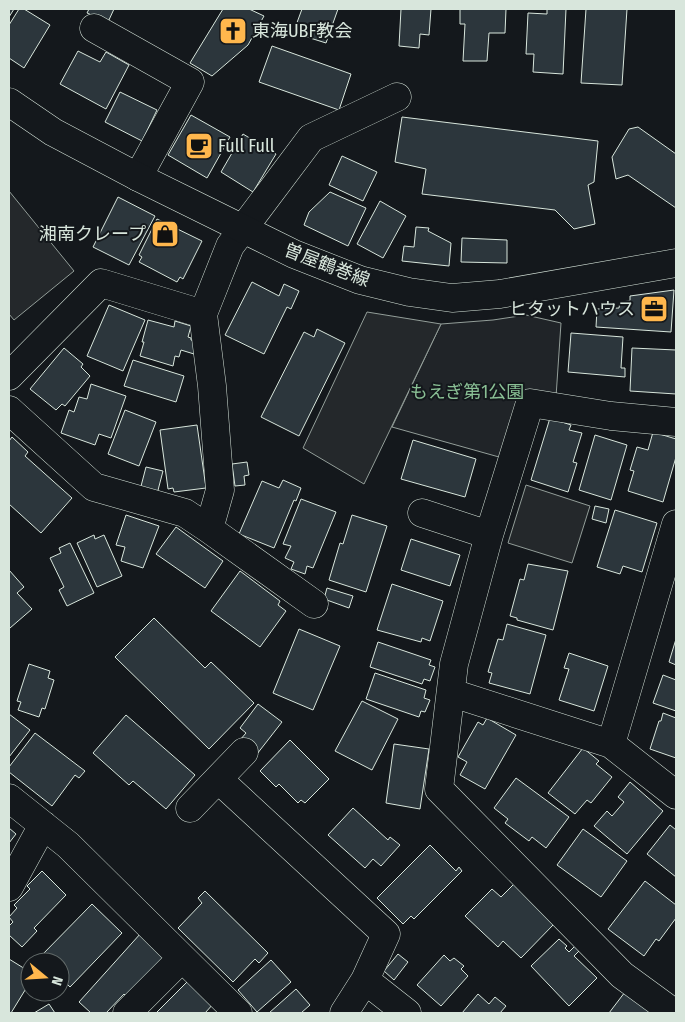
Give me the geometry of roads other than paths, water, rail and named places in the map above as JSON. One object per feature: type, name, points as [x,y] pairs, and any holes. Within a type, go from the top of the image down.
[{"type":"street","points":[[94,28],[190,82],[138,177]]},
{"type":"street","points":[[209,529],[220,490],[212,386],[203,314],[230,246],[245,229],[311,138],[397,97]]},
{"type":"street","name":"曽屋鶴巻線","points":[[14,113],[294,254],[360,280],[408,292],[452,298],[500,294],[676,262]]},
{"type":"street","points":[[9,376],[101,283],[203,314]]},
{"type":"street","points":[[674,1013],[622,975],[439,789],[454,664],[489,535],[513,493],[530,403],[611,416],[676,422]]},
{"type":"street","points":[[9,410],[94,487],[185,513],[314,604]]},
{"type":"street","points":[[422,513],[489,535]]},
{"type":"street","points":[[611,744],[676,524]]},
{"type":"street","points":[[452,693],[611,744],[676,795]]},
{"type":"street","points":[[190,808],[244,752]]},
{"type":"street","points":[[218,779],[386,934],[365,980],[344,1013]]},
{"type":"street","points":[[9,798],[68,845],[238,1013]]},
{"type":"street","points":[[9,887],[43,825]]},
{"type":"street","points":[[127,1013],[182,958]]},
{"type":"street","points":[[365,980],[407,1013]]},
{"type":"place","name":"東海UBF教会","points":[[233,31]]},
{"type":"place","name":"Full Full","points":[[199,146]]},
{"type":"place","name":"湘南クレープ","points":[[165,234]]},
{"type":"place","name":"ヒタットハウス","points":[[654,309]]},
{"type":"park label","name":"もえぎ第1公園","points":[[467,392]]}]
